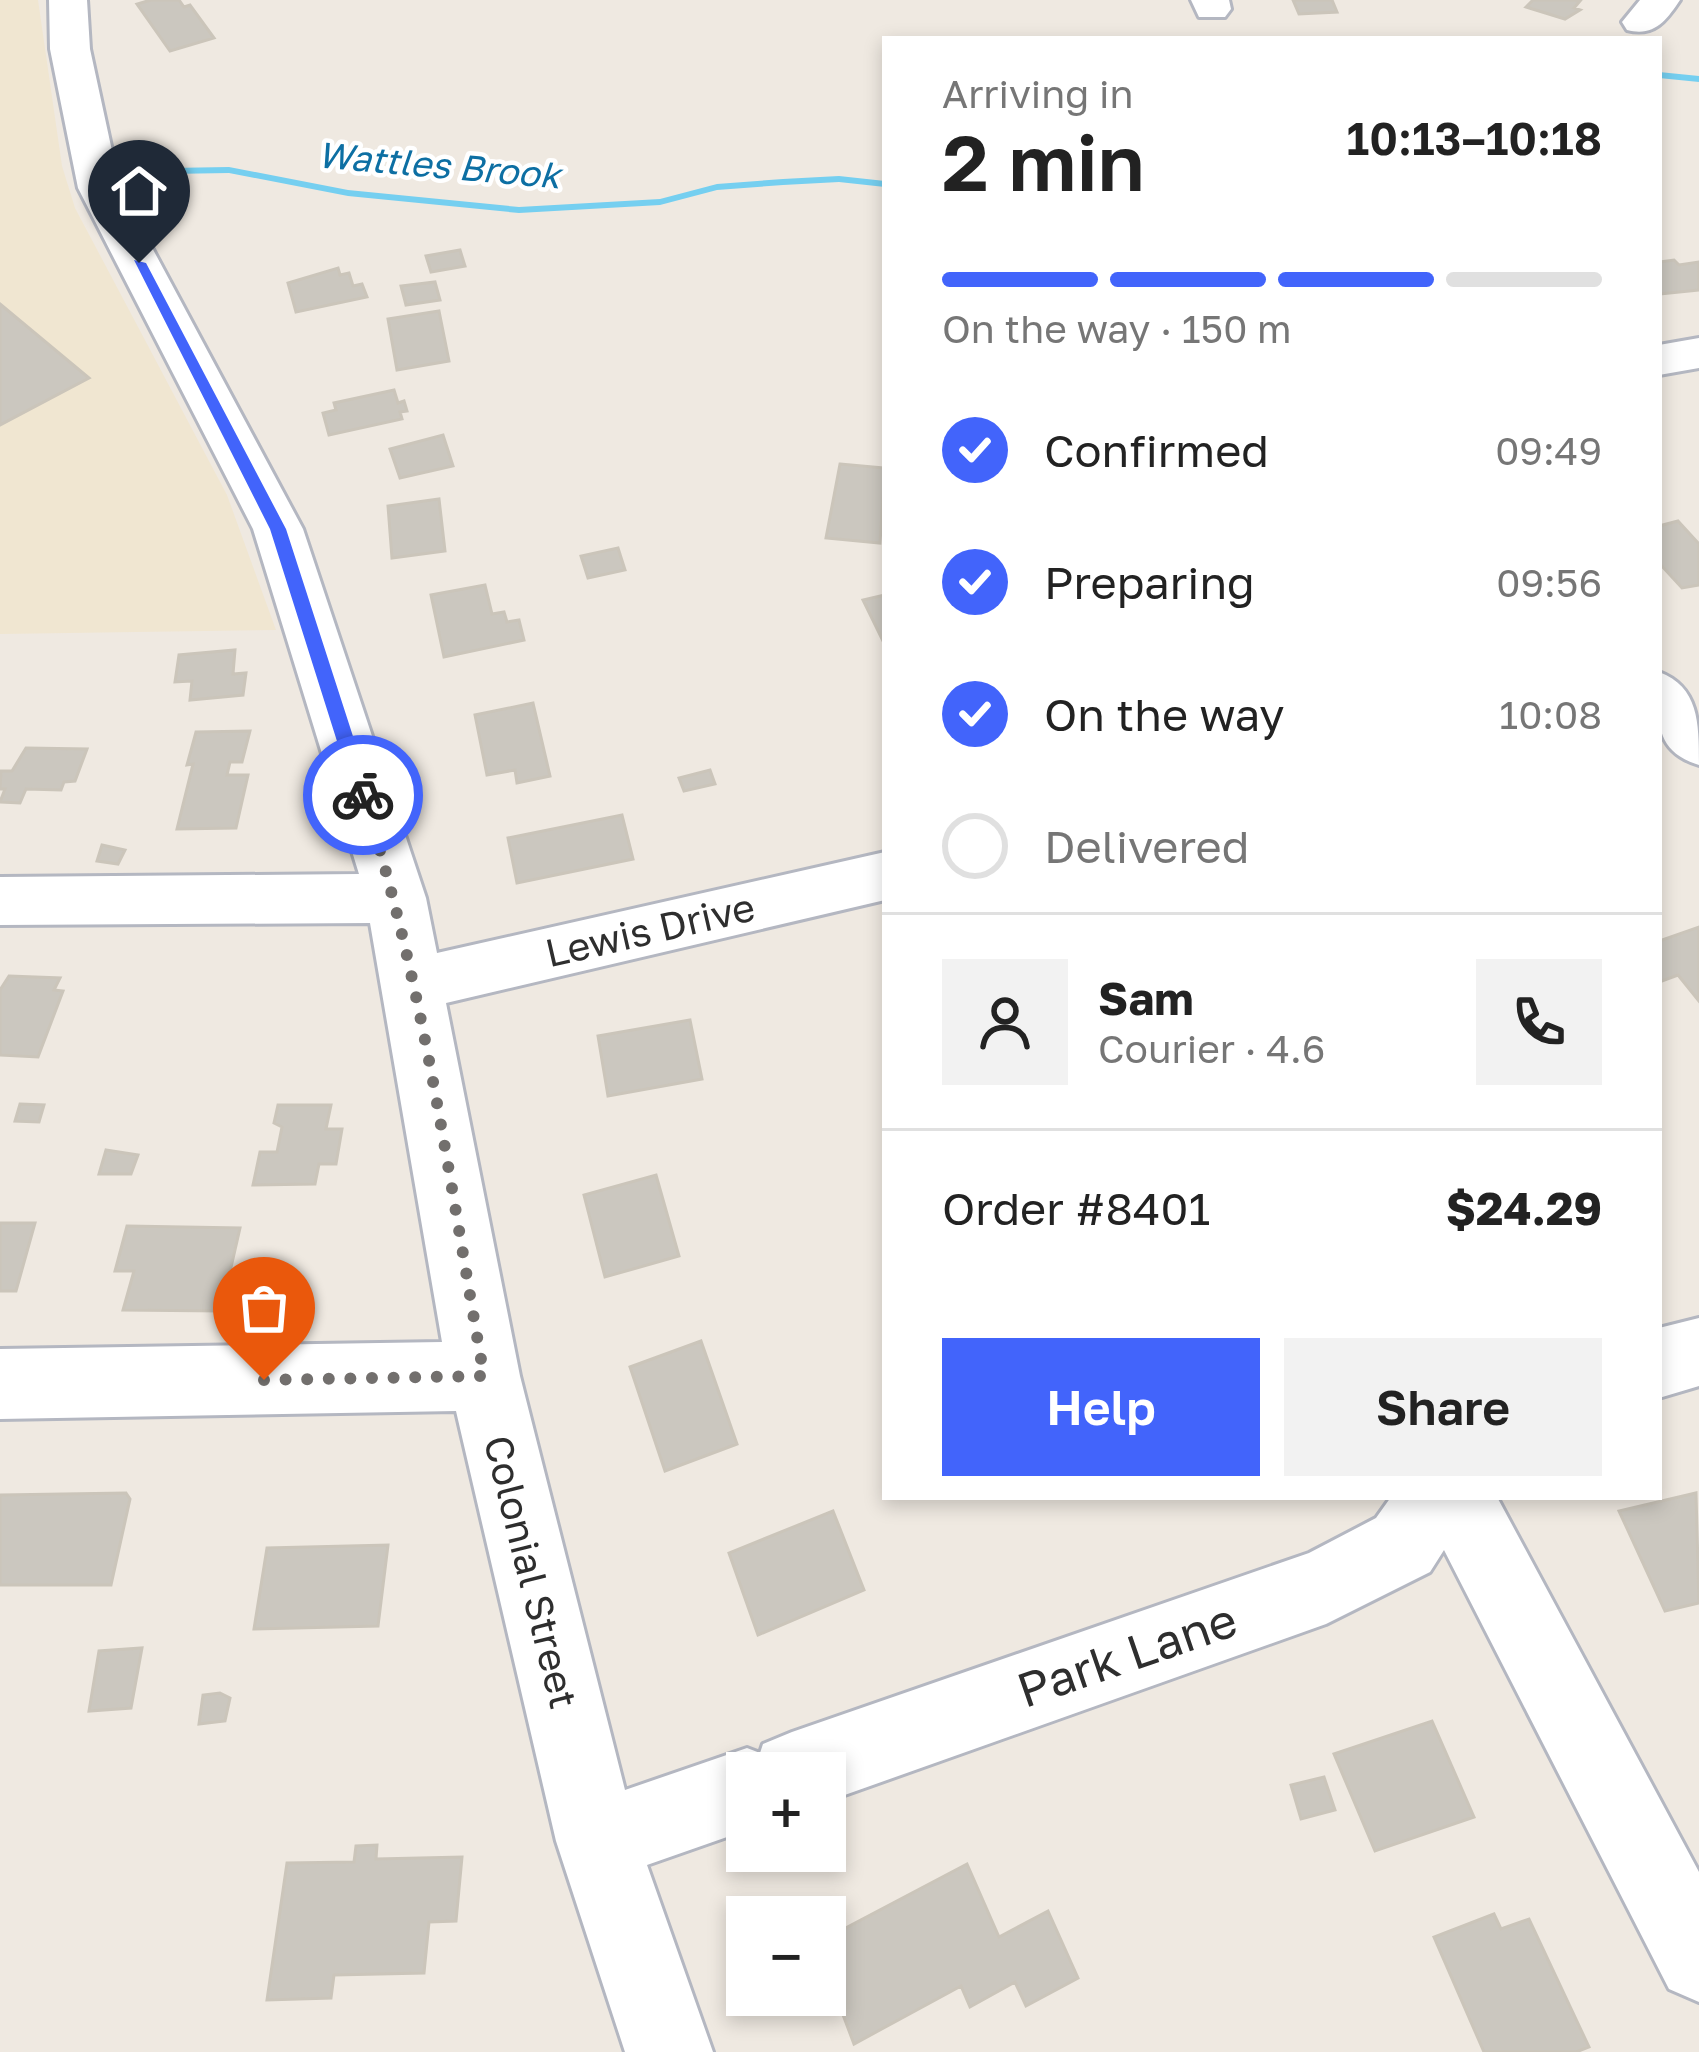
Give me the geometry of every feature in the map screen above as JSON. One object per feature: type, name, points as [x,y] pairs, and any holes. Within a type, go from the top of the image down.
[{"type":"street","name":"Colonial Street","points":[[68,0],[70,49],[99,188],[278,529],[396,898],[484,1376],[596,1841],[668,2052]]},
{"type":"street","points":[[1662,359],[1699,353]]},
{"type":"street","points":[[1662,696],[1699,744]]},
{"type":"street","name":"Lewis Drive","points":[[415,984],[882,877]]},
{"type":"street","points":[[0,901],[396,898]]},
{"type":"street","points":[[1662,1362],[1699,1352]]},
{"type":"street","points":[[0,1384],[484,1376]]},
{"type":"street","name":"Park Lane","points":[[846,1754],[1326,1586],[1403,1545],[1433,1500]]},
{"type":"street","points":[[1459,1500],[1699,1959]]},
{"type":"street","points":[[596,1841],[726,1796]]},
{"type":"shaded area","points":[[0,0],[38,0],[62,166],[75,208],[227,495],[276,630],[0,634]]},
{"type":"building","points":[[151,0],[190,5],[214,38],[170,51],[137,4]]},
{"type":"building","points":[[1293,0],[1332,0],[1337,12],[1299,14]]},
{"type":"building","points":[[1533,0],[1580,1],[1574,8],[1580,10],[1565,19],[1526,7]]},
{"type":"building","points":[[460,250],[465,266],[431,272],[426,256]]},
{"type":"building","points":[[1662,262],[1699,262],[1699,290],[1662,294]]},
{"type":"building","points":[[338,268],[340,275],[349,273],[353,286],[362,284],[367,297],[296,312],[288,283]]},
{"type":"building","points":[[435,282],[440,300],[406,305],[401,286]]},
{"type":"building","points":[[0,304],[89,378],[0,425]]},
{"type":"building","points":[[439,311],[449,361],[397,370],[388,319]]},
{"type":"building","points":[[394,390],[407,411],[400,412],[402,419],[329,435],[323,413],[336,410],[334,403]]},
{"type":"building","points":[[443,435],[453,466],[400,478],[390,449]]},
{"type":"building","points":[[840,464],[882,468],[880,543],[826,538]]},
{"type":"building","points":[[439,499],[445,551],[392,558],[388,506]]},
{"type":"building","points":[[1678,521],[1699,544],[1699,585],[1682,588],[1662,566],[1662,525]]},
{"type":"building","points":[[618,548],[625,570],[588,578],[581,556]]},
{"type":"building","points":[[485,585],[492,614],[504,612],[507,622],[519,620],[524,640],[444,657],[431,595]]},
{"type":"building","points":[[882,596],[882,639],[863,600]]},
{"type":"building","points":[[235,650],[233,674],[246,673],[243,695],[190,700],[192,681],[175,682],[179,655]]},
{"type":"building","points":[[533,703],[550,776],[517,783],[515,770],[487,775],[475,715]]},
{"type":"building","points":[[250,731],[242,762],[230,762],[227,775],[248,775],[236,828],[177,829],[196,732]]},
{"type":"building","points":[[26,748],[87,749],[75,781],[64,782],[61,790],[26,789],[20,803],[0,802],[5,789],[0,789],[1,771],[12,771]]},
{"type":"building","points":[[710,770],[715,784],[684,791],[679,778]]},
{"type":"building","points":[[622,815],[633,859],[517,883],[508,838]]},
{"type":"building","points":[[102,845],[125,850],[118,864],[97,861]]},
{"type":"building","points":[[1699,927],[1699,1001],[1678,975],[1662,981],[1662,940]]},
{"type":"building","points":[[9,976],[60,978],[54,990],[63,991],[38,1057],[0,1055],[0,990]]},
{"type":"building","points":[[690,1020],[702,1079],[608,1096],[598,1036]]},
{"type":"building","points":[[20,1104],[44,1105],[39,1122],[15,1121]]},
{"type":"building","points":[[278,1105],[331,1105],[326,1129],[342,1129],[336,1164],[319,1164],[315,1184],[253,1185],[260,1152],[277,1152],[282,1127],[274,1123]]},
{"type":"building","points":[[106,1150],[138,1155],[131,1174],[99,1174]]},
{"type":"building","points":[[656,1175],[679,1256],[605,1277],[584,1195]]},
{"type":"building","points":[[0,1223],[35,1223],[16,1291],[0,1291]]},
{"type":"building","points":[[127,1226],[240,1228],[221,1311],[123,1310],[134,1271],[115,1271]]},
{"type":"building","points":[[701,1341],[737,1444],[665,1471],[630,1367]]},
{"type":"building","points":[[126,1493],[130,1499],[111,1585],[0,1585],[0,1495]]},
{"type":"building","points":[[1696,1493],[1699,1603],[1665,1611],[1619,1511]]},
{"type":"building","points":[[833,1511],[864,1590],[758,1635],[729,1553]]},
{"type":"building","points":[[388,1545],[378,1626],[254,1629],[267,1548]]},
{"type":"building","points":[[142,1648],[131,1708],[89,1711],[99,1651]]},
{"type":"building","points":[[220,1693],[230,1698],[225,1721],[199,1724],[203,1695]]},
{"type":"building","points":[[1432,1721],[1474,1817],[1375,1851],[1334,1754]]},
{"type":"building","points":[[1324,1777],[1335,1810],[1301,1819],[1291,1785]]},
{"type":"building","points":[[377,1845],[376,1859],[462,1857],[456,1921],[429,1922],[424,1973],[334,1975],[331,1998],[267,2000],[287,1863],[354,1862],[356,1846]]},
{"type":"building","points":[[967,1864],[999,1937],[1048,1911],[1078,1978],[1026,2006],[1015,1982],[970,2007],[961,1986],[854,2044],[843,2016],[846,1928]]},
{"type":"building","points":[[1494,1914],[1501,1929],[1529,1919],[1589,2047],[1576,2052],[1484,2052],[1434,1937]]},
{"type":"waterway","name":"Wattles Brook","points":[[1662,75],[1699,79]]},
{"type":"waterway","name":"Wattles Brook","points":[[132,179],[169,171],[229,170],[348,193],[519,210],[660,202],[717,187],[783,182],[839,179],[882,184]]},
{"type":"way so far","points":[[264,1380],[484,1376],[415,984],[396,898],[363,795]]},
{"type":"route","points":[[139,263],[278,529],[363,795]]}]
